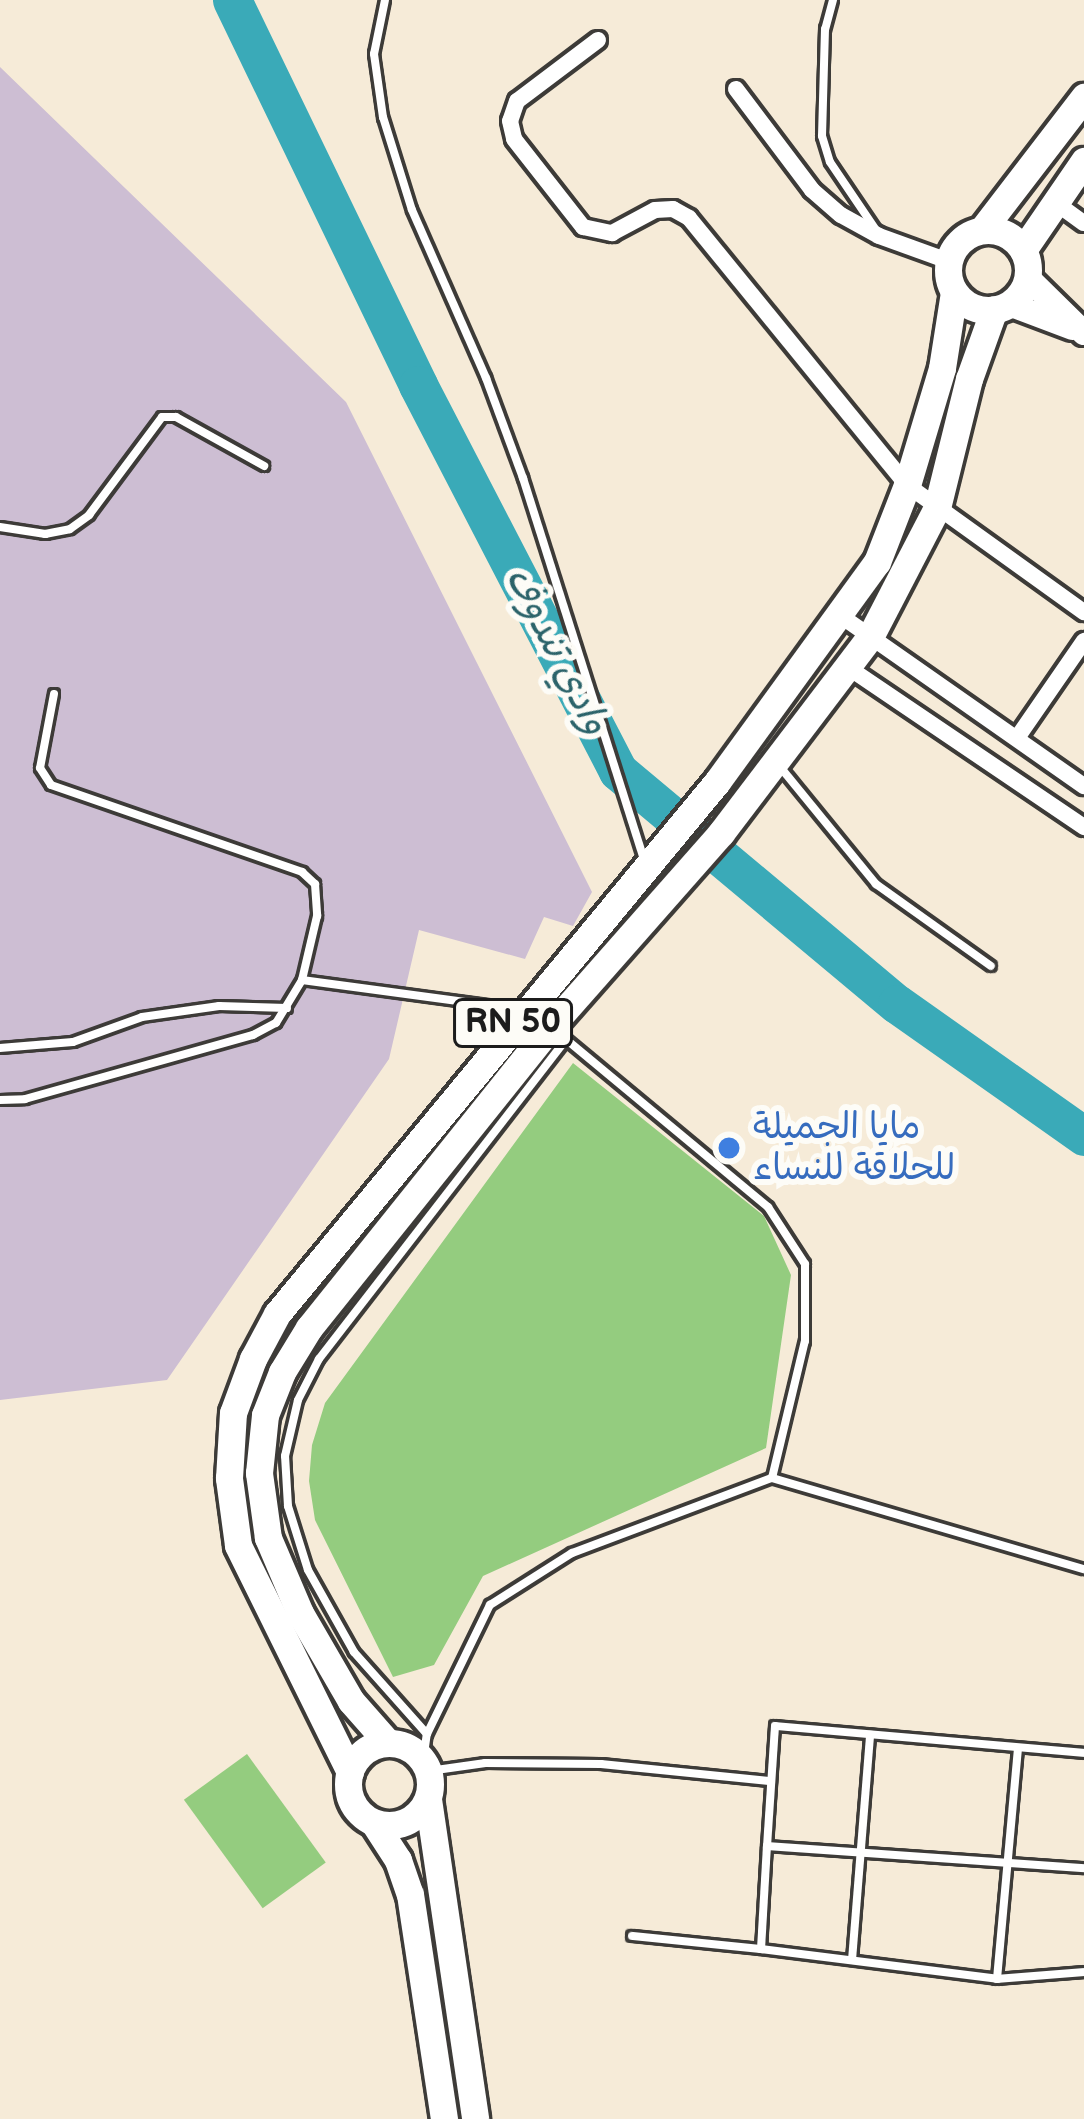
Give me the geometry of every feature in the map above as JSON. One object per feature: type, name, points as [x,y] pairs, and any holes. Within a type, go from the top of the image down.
[{"type":"main road","points":[[1082,332],[1002,306],[964,303],[954,292],[948,261],[955,246],[982,230],[1084,97]]},
{"type":"main road","points":[[1002,306],[1056,202],[1084,161]]},
{"type":"main road","points":[[982,230],[998,231],[1082,332]]},
{"type":"main road","name":"RN 50","points":[[350,1772],[238,1545],[229,1478],[232,1413],[278,1314],[523,1010],[647,869],[877,562],[908,485],[942,368],[954,292]]},
{"type":"main road","name":"RN 50","points":[[388,1743],[350,1701],[300,1612],[268,1538],[260,1473],[265,1415],[282,1372],[310,1328],[721,833],[870,637],[937,508],[969,379],[1002,306]]},
{"type":"main road","points":[[444,2119],[410,1894],[398,1860],[350,1796],[350,1772],[364,1751],[388,1743],[401,1744],[427,1766],[475,2119]]},
{"type":"main road","points":[[374,1822],[400,1824],[427,1766]]},
{"type":"street","points":[[598,40],[517,101],[510,121],[514,139],[583,227],[596,234],[612,233],[655,211],[673,209],[689,218],[908,485],[1084,612]]},
{"type":"street","points":[[736,89],[812,190],[841,215],[879,236],[948,261]]},
{"type":"street","points":[[1056,202],[1084,223]]},
{"type":"street","points":[[841,616],[1084,786]]},
{"type":"street","points":[[1017,738],[1084,641]]},
{"type":"street","points":[[849,668],[1084,827]]},
{"type":"lane","points":[[386,0],[374,54],[383,116],[412,210],[486,378],[523,478],[647,869]]},
{"type":"lane","points":[[832,0],[825,29],[822,136],[830,162],[879,236]]},
{"type":"lane","points":[[0,527],[45,534],[70,530],[89,515],[162,418],[176,418],[264,466]]},
{"type":"lane","points":[[0,1100],[25,1100],[253,1035],[276,1023],[302,980],[317,916],[315,884],[302,872],[51,785],[40,768],[54,694]]},
{"type":"lane","points":[[776,762],[876,884],[991,966]]},
{"type":"lane","points":[[302,980],[523,1010],[558,1033],[768,1207],[805,1264],[805,1341],[772,1478]]},
{"type":"lane","points":[[0,1048],[74,1042],[142,1017],[219,1006],[289,1008]]},
{"type":"lane","points":[[427,1766],[308,1570],[288,1506],[285,1456],[298,1400],[319,1359],[558,1033]]},
{"type":"lane","points":[[427,1766],[490,1605],[572,1553],[772,1478],[1084,1569]]},
{"type":"lane","points":[[761,1949],[775,1726],[1084,1753]]},
{"type":"lane","points":[[852,1960],[870,1735]]},
{"type":"lane","points":[[997,1978],[1018,1749]]},
{"type":"lane","points":[[427,1766],[602,1764],[770,1781]]},
{"type":"lane","points":[[767,1846],[1084,1868]]},
{"type":"lane","points":[[632,1936],[997,1978],[1084,1972]]},
{"type":"shaded area","points":[[0,67],[346,402],[592,892],[573,926],[544,917],[525,959],[419,930],[389,1059],[167,1380],[0,1400]]},
{"type":"green space","points":[[573,1063],[764,1216],[791,1275],[766,1448],[483,1576],[434,1665],[393,1677],[315,1520],[309,1481],[312,1445],[325,1403]]},
{"type":"green space","points":[[247,1754],[326,1862],[263,1908],[184,1800]]},
{"type":"waterway","name":"وادي تندوف","points":[[232,0],[418,385],[618,771],[897,1004],[1084,1136]]},
{"type":"place","name":"مايا الجميلة للحلاقة للنساء","points":[[729,1148]]}]
